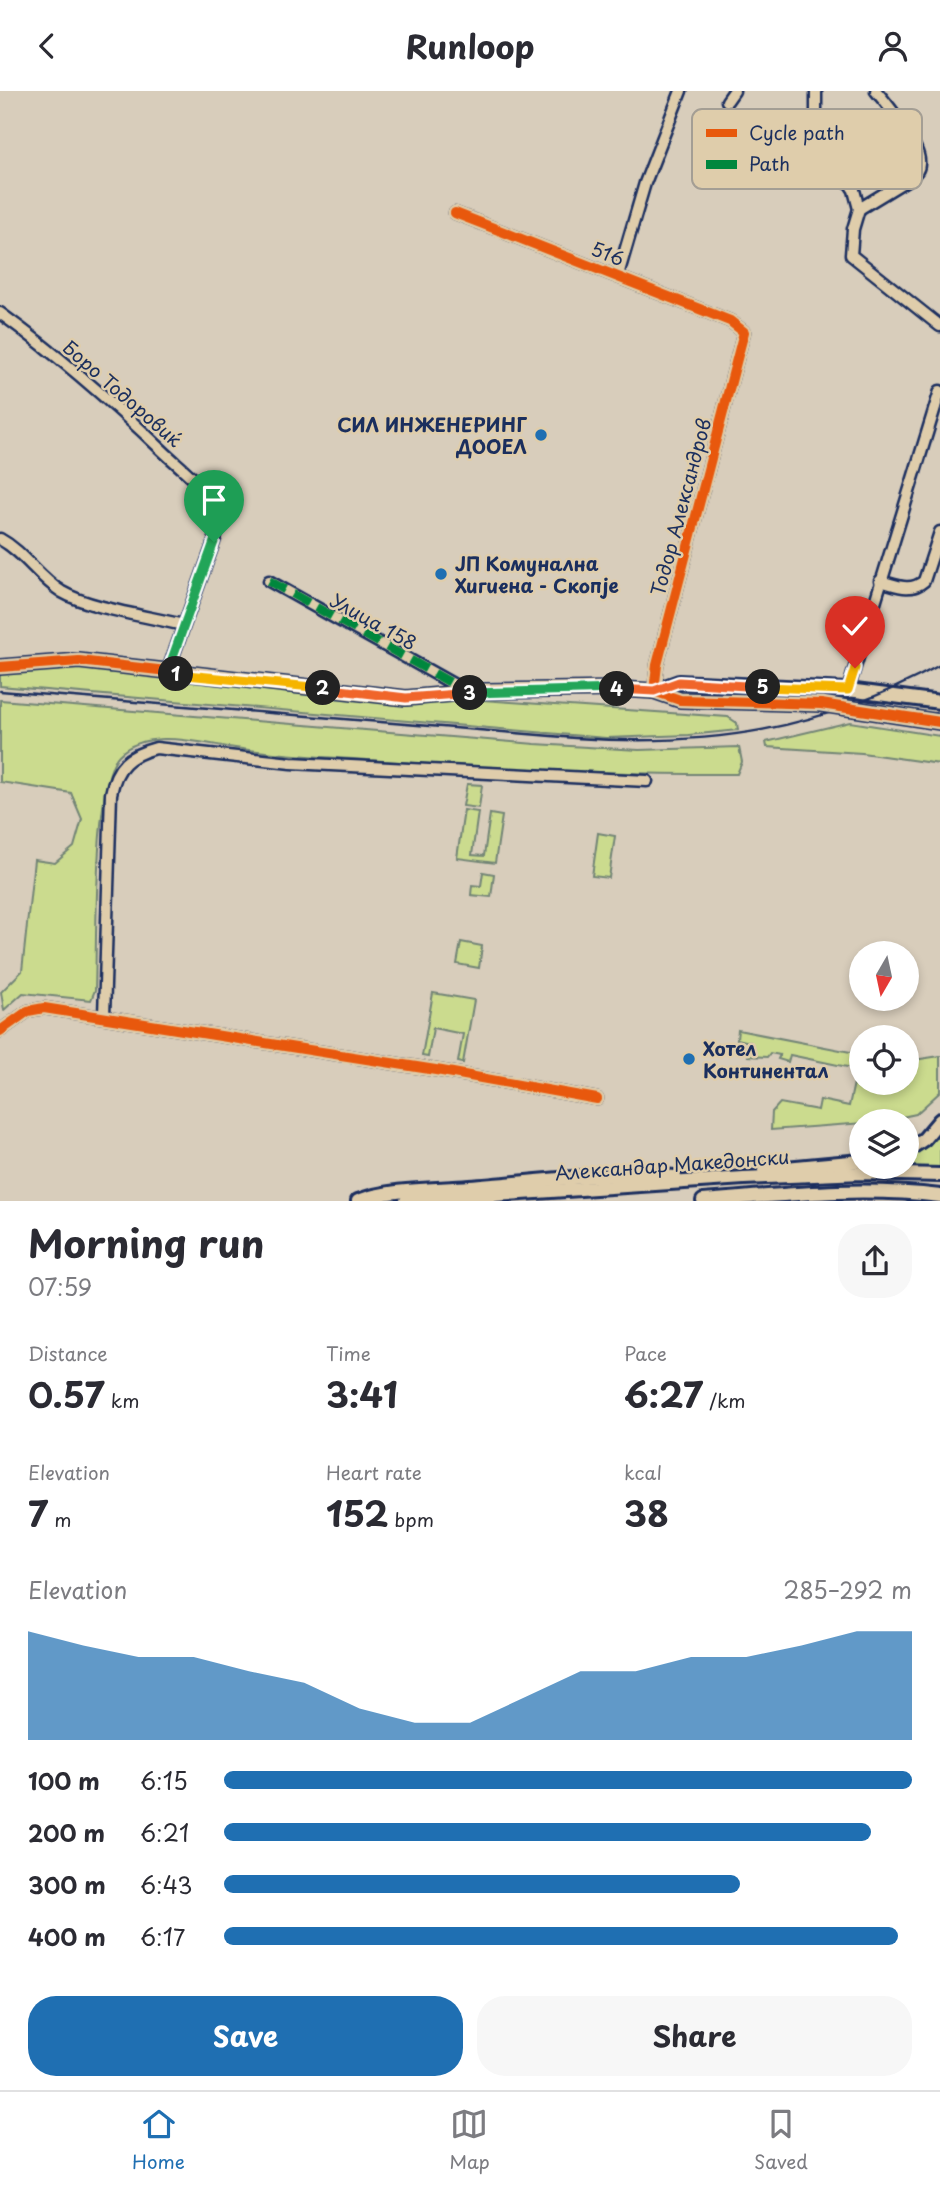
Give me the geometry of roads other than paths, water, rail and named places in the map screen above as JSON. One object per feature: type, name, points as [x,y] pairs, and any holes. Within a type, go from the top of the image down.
[{"type":"street","points":[[618,275],[645,183],[681,91]]},
{"type":"street","points":[[727,101],[734,91]]},
{"type":"street","points":[[816,91],[816,109]]},
{"type":"street","points":[[876,91],[889,109]]},
{"type":"street","points":[[853,189],[859,209],[853,229],[851,255],[940,326]]},
{"type":"street","points":[[859,209],[892,189]]},
{"type":"street","name":"516","points":[[455,213],[618,275],[730,321],[744,331]]},
{"type":"street","name":"Боро Тодоровиќ","points":[[0,313],[96,388],[191,477],[213,502],[220,524],[167,673]]},
{"type":"street","name":"Тодор Александров","points":[[654,691],[657,665],[744,331]]},
{"type":"street","points":[[848,690],[940,391]]},
{"type":"street","points":[[880,581],[911,589],[917,587],[924,581],[940,532]]},
{"type":"street","points":[[0,539],[12,546],[52,584],[72,597],[183,625]]},
{"type":"street","name":"Улица 158","points":[[269,581],[453,684],[460,694]]},
{"type":"street","points":[[0,667],[79,661],[393,697],[566,688],[654,691],[680,700],[821,703],[940,722]]},
{"type":"street","points":[[654,691],[679,682],[848,690],[940,702]]},
{"type":"street","points":[[104,1016],[111,794],[114,776],[121,765],[139,752],[156,748],[291,763],[647,781]]},
{"type":"street","points":[[0,1031],[28,1011],[44,1008],[597,1099]]},
{"type":"street","points":[[919,1142],[940,1121]]},
{"type":"street","points":[[744,1178],[769,1169],[849,1162]]},
{"type":"street","name":"Александар Македонски","points":[[406,1201],[744,1178],[862,1173],[940,1175]]},
{"type":"street","points":[[358,1201],[388,1194],[637,1175],[696,1181]]},
{"type":"street","name":"Александар Македонски","points":[[703,1201],[828,1191],[908,1192],[940,1196]]},
{"type":"railway","points":[[0,691],[575,738],[672,740],[763,730],[807,719],[851,706],[940,665]]},
{"type":"place","name":"СИЛ ИНЖЕНЕРИНГ ДООЕЛ","points":[[541,435]]},
{"type":"place","name":"ЈП Комунална Хигиена - Скопје","points":[[441,574]]},
{"type":"place","name":"Хотел Континентал","points":[[689,1059]]}]
